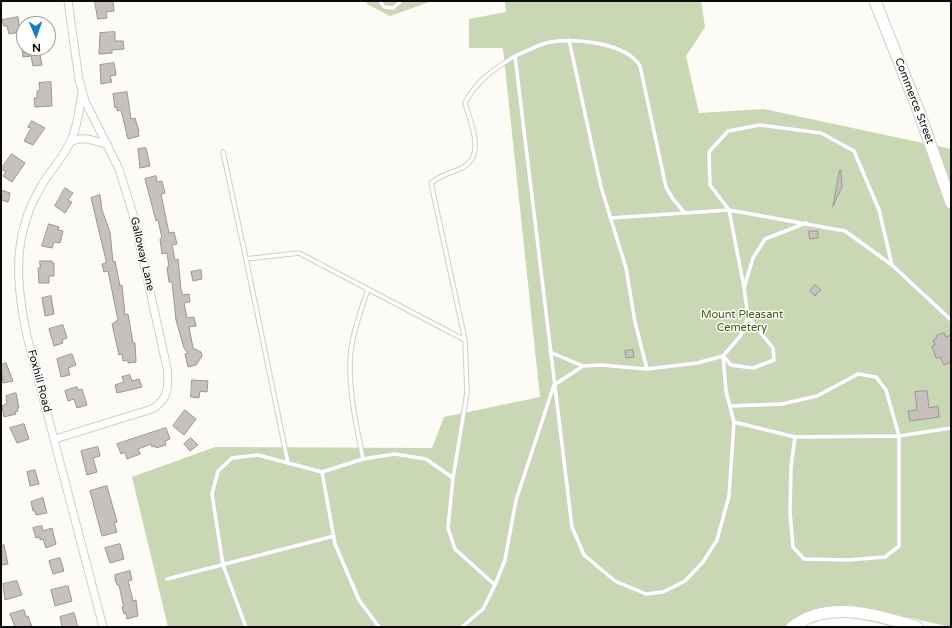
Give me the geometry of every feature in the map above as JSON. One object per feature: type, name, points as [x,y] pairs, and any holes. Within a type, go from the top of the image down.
[{"type":"street","name":"Galloway Lane","points":[[55,438],[152,409],[165,398],[169,389],[167,368],[133,214],[119,169],[82,94],[68,1]]},
{"type":"street","name":"Commerce Street","points":[[875,1],[919,112],[951,203]]},
{"type":"street","name":"Foxhill Road","points":[[82,94],[70,142],[38,190],[22,237],[18,268],[19,298],[27,336],[55,438],[103,627]]},
{"type":"street","points":[[70,142],[78,138],[90,139],[108,146]]},
{"type":"street","points":[[792,627],[803,619],[828,611],[847,611],[869,614],[917,627]]},
{"type":"lane","points":[[380,1],[384,7],[393,8],[401,1]]},
{"type":"lane","points":[[569,40],[601,187],[626,268],[635,322],[647,369]]},
{"type":"lane","points":[[495,585],[455,549],[448,528],[467,393],[465,340],[431,182],[442,175],[461,168],[472,161],[476,150],[474,135],[465,103],[471,91],[483,79],[515,56],[546,43],[569,40],[607,45],[636,58],[640,66],[666,187],[673,200],[685,214]]},
{"type":"lane","points":[[515,56],[572,527],[584,555],[614,581],[646,594],[663,592],[685,581],[703,562],[717,540],[729,496],[734,422],[726,391],[723,356]]},
{"type":"lane","points":[[550,352],[583,366],[601,365],[647,369],[697,363],[723,356],[741,335],[748,317],[729,210],[710,185],[709,152],[728,130],[760,125],[820,132],[854,151],[879,210],[892,265]]},
{"type":"lane","points":[[223,152],[288,463]]},
{"type":"lane","points":[[610,218],[729,210],[845,231],[892,265],[951,320]]},
{"type":"lane","points":[[744,288],[753,258],[765,239],[806,223]]},
{"type":"lane","points":[[246,259],[299,253],[465,340]]},
{"type":"lane","points":[[363,459],[350,387],[354,336],[368,289]]},
{"type":"lane","points":[[723,356],[731,365],[753,368],[774,360],[772,348],[748,317]]},
{"type":"lane","points":[[462,627],[483,609],[505,560],[516,500],[554,385],[583,366]]},
{"type":"lane","points":[[730,406],[782,404],[816,396],[858,374],[876,377],[886,390],[899,436],[898,546],[885,557],[848,560],[804,559],[793,547],[790,512],[791,467],[795,437]]},
{"type":"lane","points":[[734,422],[795,437],[899,436],[951,428]]},
{"type":"lane","points":[[246,627],[223,565],[212,494],[218,471],[232,458],[258,454],[322,472],[363,459],[396,454],[426,459],[454,478]]},
{"type":"lane","points":[[322,472],[335,544],[359,600],[379,627]]},
{"type":"lane","points":[[167,579],[334,536]]},
{"type":"green space","points":[[366,1],[432,1],[390,16],[367,4]]},
{"type":"green space","name":"Mount Pleasant Cemetery","points":[[505,1],[701,1],[705,27],[686,56],[699,113],[764,109],[951,149],[951,627],[852,605],[812,610],[787,627],[168,627],[132,477],[215,447],[432,448],[444,417],[540,397],[503,48],[469,48],[469,19],[506,12]]},
{"type":"building","points":[[95,1],[113,1],[114,11],[106,12],[107,18],[98,19]]},
{"type":"building","points":[[16,17],[16,33],[9,34],[7,26],[4,26],[2,20]]},
{"type":"building","points":[[115,32],[115,41],[123,41],[124,49],[112,50],[112,53],[99,54],[100,33]]},
{"type":"building","points":[[31,56],[40,56],[42,65],[33,66]]},
{"type":"building","points":[[114,63],[116,75],[110,76],[112,82],[101,84],[100,65]]},
{"type":"building","points":[[51,82],[52,106],[35,107],[34,98],[37,98],[37,91],[40,90],[39,83]]},
{"type":"building","points":[[127,92],[131,119],[135,118],[139,131],[139,136],[128,139],[121,110],[117,111],[117,107],[115,108],[113,94]]},
{"type":"building","points":[[32,121],[45,128],[33,145],[24,141],[31,128],[28,127]]},
{"type":"building","points":[[146,148],[150,166],[140,168],[138,149]]},
{"type":"building","points":[[12,154],[25,163],[12,182],[3,176],[6,172],[1,169]]},
{"type":"building","points":[[840,170],[842,187],[833,206]]},
{"type":"building","points":[[156,176],[157,182],[162,181],[165,193],[161,194],[169,233],[174,232],[177,244],[172,245],[175,260],[178,259],[181,290],[183,295],[189,294],[190,302],[184,303],[187,318],[194,317],[196,326],[189,327],[193,348],[201,352],[202,356],[196,365],[188,367],[185,354],[188,353],[184,348],[176,320],[172,282],[169,282],[167,253],[162,254],[160,239],[162,238],[158,220],[156,221],[145,179]]},
{"type":"building","points":[[65,188],[73,193],[68,200],[72,202],[65,213],[55,206]]},
{"type":"building","points":[[1,190],[10,193],[8,202],[1,200]]},
{"type":"building","points":[[100,195],[102,210],[110,232],[113,262],[115,261],[120,286],[122,285],[125,315],[128,314],[133,343],[135,343],[136,362],[128,363],[128,360],[123,361],[122,354],[119,355],[112,324],[118,320],[108,271],[104,272],[102,264],[106,263],[106,260],[91,198]]},
{"type":"building","points":[[49,224],[59,227],[58,230],[63,231],[60,243],[54,242],[52,248],[42,246]]},
{"type":"building","points":[[809,231],[818,231],[818,238],[810,239]]},
{"type":"building","points":[[40,261],[52,261],[52,263],[54,263],[54,276],[49,276],[49,283],[39,283],[38,268],[40,268]]},
{"type":"building","points":[[201,270],[202,279],[193,281],[191,272]]},
{"type":"building","points":[[815,285],[821,290],[815,296],[810,291]]},
{"type":"building","points":[[51,296],[54,314],[45,316],[42,298]]},
{"type":"building","points":[[63,325],[67,338],[62,340],[63,343],[54,346],[49,329]]},
{"type":"building","points":[[944,333],[946,337],[951,335],[951,362],[944,365],[940,357],[936,358],[932,346],[935,345],[933,340],[937,338],[936,336]]},
{"type":"building","points":[[633,350],[634,357],[626,358],[625,351]]},
{"type":"building","points":[[72,354],[76,365],[68,368],[70,375],[61,377],[57,359]]},
{"type":"building","points":[[6,363],[13,381],[3,383],[1,365]]},
{"type":"building","points":[[130,375],[132,381],[139,379],[142,387],[117,393],[115,385],[124,382],[122,377]]},
{"type":"building","points":[[192,380],[208,381],[207,392],[200,391],[199,398],[191,397]]},
{"type":"building","points":[[77,387],[78,390],[82,389],[87,405],[77,408],[74,399],[68,401],[65,391]]},
{"type":"building","points":[[927,391],[929,408],[938,406],[939,417],[910,421],[908,411],[917,410],[915,392]]},
{"type":"building","points":[[16,393],[19,408],[17,408],[18,411],[15,412],[16,414],[4,417],[2,406],[7,403],[6,396]]},
{"type":"building","points":[[185,410],[196,419],[184,435],[173,426]]},
{"type":"building","points":[[24,424],[29,439],[17,443],[10,428]]},
{"type":"building","points":[[166,428],[170,439],[165,441],[166,445],[156,448],[155,446],[152,447],[151,444],[138,449],[140,454],[127,459],[125,452],[121,454],[117,444]]},
{"type":"building","points":[[191,438],[198,445],[190,451],[184,444]]},
{"type":"building","points":[[98,447],[100,456],[93,458],[97,472],[87,475],[81,451]]},
{"type":"building","points":[[35,470],[39,484],[30,486],[27,472]]},
{"type":"building","points":[[107,486],[117,522],[114,523],[117,532],[102,536],[90,491]]},
{"type":"building","points":[[43,498],[47,513],[36,515],[35,511],[33,511],[31,502]]},
{"type":"building","points":[[42,526],[43,531],[52,528],[56,544],[46,548],[43,539],[40,540],[40,537],[36,538],[33,528]]},
{"type":"building","points":[[120,544],[124,559],[110,563],[105,548]]},
{"type":"building","points":[[4,545],[8,564],[1,565],[1,546]]},
{"type":"building","points":[[60,558],[64,571],[53,574],[49,561]]},
{"type":"building","points":[[130,571],[132,580],[128,581],[133,601],[136,600],[138,616],[127,619],[126,613],[124,614],[122,607],[124,606],[115,575]]},
{"type":"building","points":[[17,581],[22,595],[5,600],[3,584]]},
{"type":"building","points":[[68,586],[72,601],[55,606],[51,590]]},
{"type":"building","points":[[24,610],[32,627],[15,627],[10,614]]},
{"type":"building","points":[[74,613],[78,627],[62,627],[60,617]]}]
